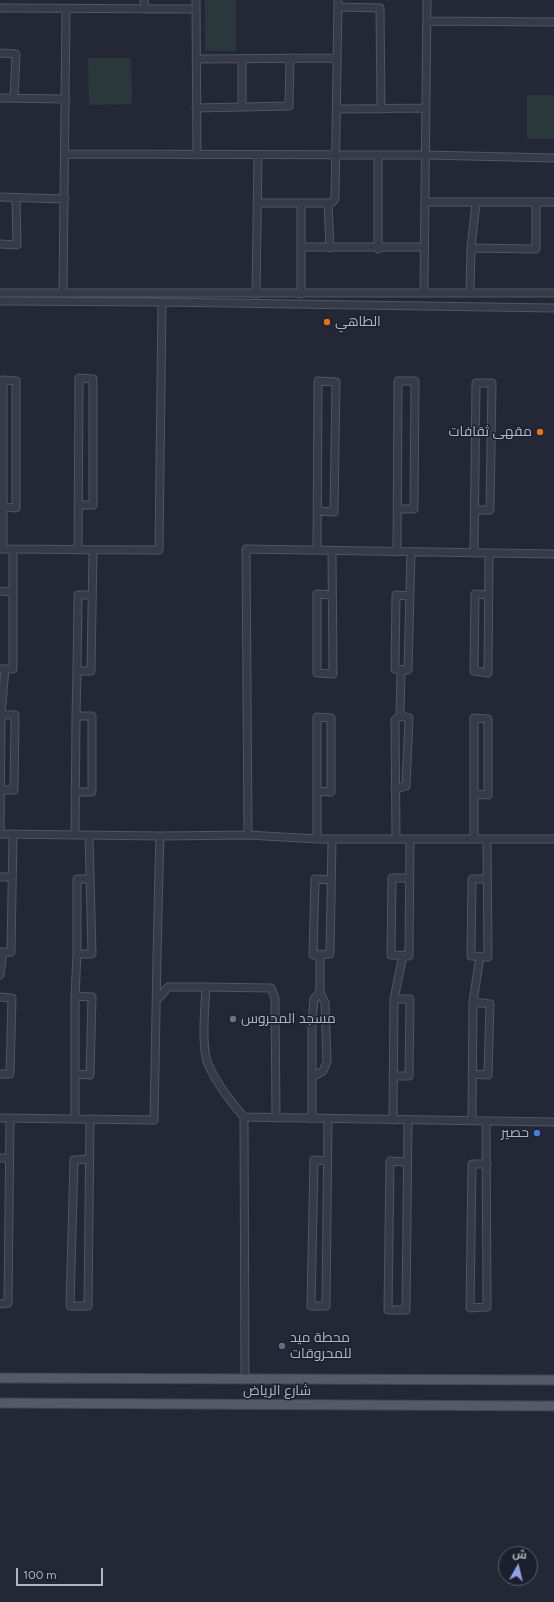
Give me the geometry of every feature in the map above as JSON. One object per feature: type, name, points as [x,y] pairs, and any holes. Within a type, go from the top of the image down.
[{"type":"main road","name":"شارع الرياض","points":[[0,1378],[554,1380]]},
{"type":"main road","name":"شارع الرياض","points":[[0,1403],[554,1406]]},
{"type":"street","points":[[144,0],[145,9]]},
{"type":"street","points":[[196,0],[196,155]]},
{"type":"street","points":[[424,292],[427,0]]},
{"type":"street","points":[[257,203],[334,202],[338,4],[380,8],[381,109]]},
{"type":"street","points":[[0,8],[196,9]]},
{"type":"street","points":[[63,293],[66,9]]},
{"type":"street","points":[[427,21],[554,22]]},
{"type":"street","points":[[0,53],[16,54],[14,98]]},
{"type":"street","points":[[196,108],[289,106],[290,58]]},
{"type":"street","points":[[196,59],[337,58]]},
{"type":"street","points":[[242,59],[242,107]]},
{"type":"street","points":[[0,98],[66,98]]},
{"type":"street","points":[[337,109],[426,108]]},
{"type":"street","points":[[65,154],[336,156],[426,155],[554,158]]},
{"type":"street","points":[[256,294],[258,155]]},
{"type":"street","points":[[378,156],[378,249]]},
{"type":"street","points":[[0,197],[65,199]]},
{"type":"street","points":[[0,244],[17,244],[16,198]]},
{"type":"street","points":[[425,202],[554,202]]},
{"type":"street","points":[[301,203],[301,294]]},
{"type":"street","points":[[328,203],[330,248]]},
{"type":"street","points":[[470,293],[471,248],[476,203]]},
{"type":"street","points":[[471,248],[536,249],[536,203]]},
{"type":"street","points":[[301,247],[378,249],[424,247]]},
{"type":"street","points":[[0,293],[554,293]]},
{"type":"street","points":[[0,301],[554,308]]},
{"type":"street","points":[[3,506],[16,508],[16,381],[3,380],[3,506],[1,549],[159,550],[162,302]]},
{"type":"street","points":[[78,505],[93,505],[93,379],[79,378],[78,505],[78,550]]},
{"type":"street","points":[[317,512],[334,512],[336,382],[318,381],[317,512],[317,550]]},
{"type":"street","points":[[397,552],[398,381],[415,381],[414,509],[398,509]]},
{"type":"street","points":[[474,510],[490,510],[492,383],[476,382],[474,510],[474,553]]},
{"type":"street","points":[[248,835],[246,549],[554,554]]},
{"type":"street","points":[[13,550],[13,669],[3,669],[0,834],[160,836],[248,835],[316,839],[554,839]]},
{"type":"street","points":[[77,671],[91,672],[92,550]]},
{"type":"street","points":[[332,551],[333,674],[317,672],[317,594],[332,595]]},
{"type":"street","points":[[410,596],[396,595],[395,670],[408,670],[410,596],[411,552]]},
{"type":"street","points":[[489,553],[489,595],[489,610],[488,673],[474,671],[475,594],[489,595]]},
{"type":"street","points":[[0,592],[13,592]]},
{"type":"street","points":[[75,834],[78,595],[92,595]]},
{"type":"street","points":[[400,716],[401,670]]},
{"type":"street","points":[[0,790],[14,790],[15,715],[1,715]]},
{"type":"street","points":[[76,716],[92,716],[92,792],[76,792]]},
{"type":"street","points":[[396,839],[395,720],[400,716]]},
{"type":"street","points":[[395,790],[406,786],[409,718],[400,716]]},
{"type":"street","points":[[316,839],[318,717],[331,718],[331,792],[317,791]]},
{"type":"street","points":[[474,794],[488,795],[488,719],[474,718],[474,794],[474,839]]},
{"type":"street","points":[[0,974],[2,952],[12,952],[13,834]]},
{"type":"street","points":[[77,954],[92,954],[89,835]]},
{"type":"street","points":[[0,1118],[154,1120],[155,976],[160,836]]},
{"type":"street","points":[[332,839],[332,880],[330,954],[313,954],[315,879],[332,880]]},
{"type":"street","points":[[409,878],[392,878],[391,956],[409,956],[410,839]]},
{"type":"street","points":[[487,839],[488,957],[471,956],[472,878],[487,879]]},
{"type":"street","points":[[0,877],[12,877]]},
{"type":"street","points":[[75,1119],[77,879],[90,879]]},
{"type":"street","points":[[312,1078],[323,1071],[327,1062],[325,1003],[320,992],[320,954]]},
{"type":"street","points":[[393,1120],[394,999],[403,956]]},
{"type":"street","points":[[472,1121],[473,1002],[480,956]]},
{"type":"street","points":[[155,976],[168,987],[271,988],[274,998],[276,1118]]},
{"type":"street","points":[[156,1000],[168,987]]},
{"type":"street","points":[[206,987],[205,1045],[208,1063],[228,1099],[244,1117],[245,1380]]},
{"type":"street","points":[[312,1119],[312,1021],[314,999],[320,992]]},
{"type":"street","points":[[75,996],[92,997],[90,1075],[75,1074]]},
{"type":"street","points":[[0,997],[12,998],[10,1074],[0,1074]]},
{"type":"street","points":[[394,999],[410,999],[408,1076],[394,1076]]},
{"type":"street","points":[[472,1074],[488,1075],[490,1004],[473,1002]]},
{"type":"street","points":[[244,1117],[554,1122]]},
{"type":"street","points":[[0,1304],[8,1303],[10,1118]]},
{"type":"street","points":[[89,1159],[74,1160],[70,1306],[88,1306],[90,1119]]},
{"type":"street","points":[[328,1119],[328,1161],[326,1306],[311,1306],[314,1160],[328,1161]]},
{"type":"street","points":[[407,1162],[390,1162],[388,1310],[406,1310],[408,1120]]},
{"type":"street","points":[[486,1121],[487,1307],[470,1308],[472,1164],[486,1164]]},
{"type":"street","points":[[0,1158],[9,1158]]},
{"type":"shaded area","points":[[205,0],[236,0],[236,51],[205,51]]},
{"type":"shaded area","points":[[88,58],[131,58],[132,104],[89,105]]},
{"type":"shaded area","points":[[527,95],[554,95],[554,139],[527,139]]},
{"type":"place","name":"الطاهي","points":[[327,322]]},
{"type":"place","name":"مقهى ثقافات","points":[[540,432]]},
{"type":"place","name":"مسجد المحروس","points":[[233,1019]]},
{"type":"place","name":"حصير","points":[[537,1133]]},
{"type":"place","name":"محطة ميد للمحروقات","points":[[282,1346]]}]
